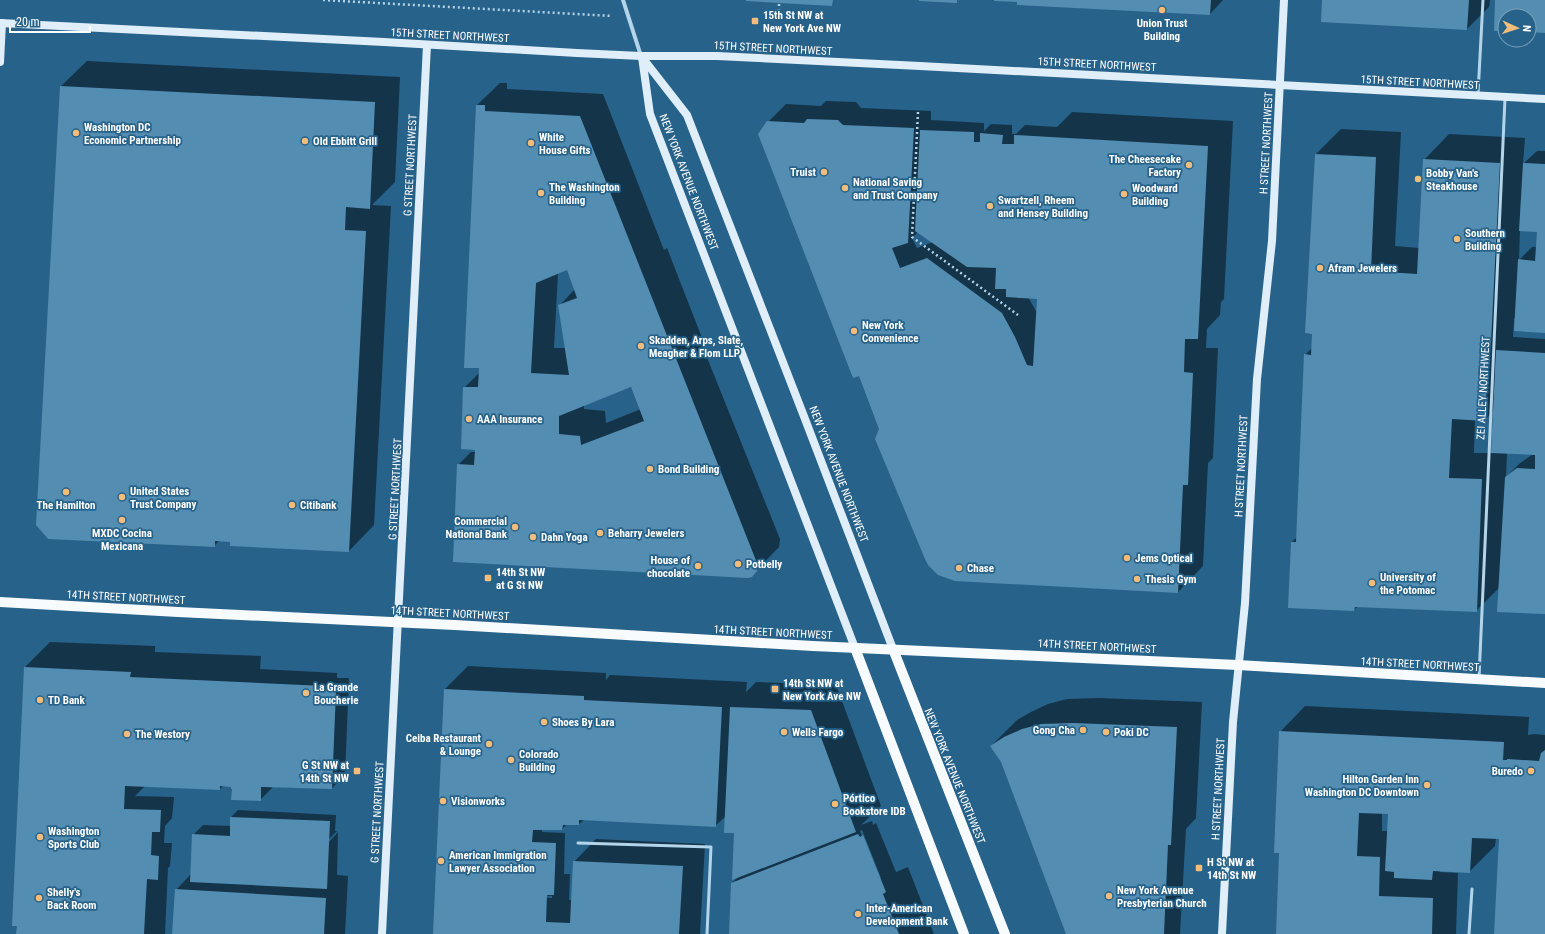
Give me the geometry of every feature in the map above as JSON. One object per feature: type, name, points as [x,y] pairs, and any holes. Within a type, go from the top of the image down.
[{"type":"main road","name":"H STREET NORTHWEST","points":[[1222,934],[1233,722],[1245,603],[1257,379],[1272,241],[1284,0]]},
{"type":"main road","name":"15TH STREET NORTHWEST","points":[[1,23],[642,56],[732,57],[1184,79],[1505,98],[1545,99]]},
{"type":"main road","points":[[0,62],[1,23]]},
{"type":"main road","name":"G STREET NORTHWEST","points":[[382,934],[427,45]]},
{"type":"main road","name":"NEW YORK AVENUE NORTHWEST","points":[[642,56],[650,114],[964,934]]},
{"type":"main road","name":"NEW YORK AVENUE NORTHWEST","points":[[642,56],[687,115],[893,649],[1005,934]]},
{"type":"main road","name":"14TH STREET NORTHWEST","points":[[0,602],[398,622],[855,648],[1238,665],[1545,683]]},
{"type":"street","points":[[623,0],[642,56]]},
{"type":"lane","points":[[1478,96],[1483,0]]},
{"type":"lane","name":"ZEI ALLEY NORTHWEST","points":[[1479,680],[1505,98]]},
{"type":"lane","points":[[578,843],[711,847],[707,934]]},
{"type":"lane","points":[[1469,934],[1472,888]]},
{"type":"path","points":[[323,0],[629,17]]},
{"type":"path","points":[[779,3],[779,16]]},
{"type":"path","points":[[918,112],[912,237],[1018,315]]},
{"type":"building","points":[[746,0],[833,0],[832,6]]},
{"type":"building","points":[[957,0],[957,3],[919,1]]},
{"type":"building","name":"Union Trust Building","points":[[994,0],[1211,0],[1210,15],[1017,5],[1017,2]]},
{"type":"building","points":[[1322,0],[1469,0],[1467,30],[1321,22]]},
{"type":"building","points":[[1495,0],[1545,0],[1545,33],[1537,32],[1537,8],[1497,8],[1497,31],[1494,31]]},
{"type":"building","points":[[60,86],[375,102],[370,209],[346,207],[345,230],[366,231],[349,552],[230,546],[230,542],[215,541],[215,547],[48,539],[36,525]]},
{"type":"building","points":[[476,105],[485,105],[485,111],[580,116],[757,563],[757,571],[752,577],[748,578],[453,562],[457,464],[474,465],[475,450],[461,449],[463,387],[478,387],[479,368],[464,368]],"holes":[[[567,270],[577,298],[558,305],[569,375],[531,373],[536,283]],[[631,387],[644,421],[581,445],[580,436],[559,434],[559,416]]]},
{"type":"building","points":[[807,119],[838,120],[843,125],[914,128],[908,243],[892,248],[900,268],[927,258],[1002,313],[1015,337],[1027,365],[1033,366],[1037,299],[1006,297],[1006,289],[995,289],[996,268],[967,267],[915,231],[920,130],[974,132],[974,142],[980,142],[980,133],[1003,135],[1002,144],[1014,144],[1014,135],[1208,146],[1198,339],[1185,339],[1184,372],[1193,373],[1188,485],[1183,485],[1178,593],[955,581],[938,575],[928,565],[875,439],[879,429],[859,376],[853,378],[758,134],[767,121],[804,123]]},
{"type":"building","points":[[1315,154],[1376,157],[1371,271],[1417,274],[1423,159],[1500,163],[1491,343],[1489,343],[1485,421],[1452,419],[1449,478],[1482,479],[1477,612],[1355,607],[1354,611],[1288,608],[1291,542],[1296,542],[1304,354],[1311,355],[1312,334],[1305,333]]},
{"type":"building","points":[[1523,163],[1545,164],[1545,333],[1514,331],[1518,259],[1535,261],[1537,232],[1519,231]]},
{"type":"building","points":[[1496,350],[1545,353],[1545,614],[1497,612],[1505,477],[1517,468],[1535,469],[1535,455],[1491,453]]},
{"type":"building","points":[[24,667],[131,672],[130,677],[324,686],[324,690],[336,691],[332,789],[261,787],[261,801],[231,800],[231,787],[220,786],[220,790],[125,786],[124,809],[161,810],[160,832],[152,832],[151,855],[159,856],[158,880],[147,879],[144,934],[16,934],[17,926],[12,926]]},
{"type":"building","points":[[444,689],[584,696],[584,700],[722,707],[716,827],[579,820],[579,825],[563,825],[562,830],[533,830],[532,842],[556,843],[554,895],[547,895],[546,922],[570,923],[573,861],[683,866],[679,934],[433,934]]},
{"type":"building","points":[[730,707],[811,710],[856,832],[732,880],[734,833],[724,833]]},
{"type":"building","points":[[1073,723],[1177,727],[1171,845],[1168,845],[1164,934],[1066,934],[1001,762],[990,746],[1004,737],[1022,729],[1041,724]]},
{"type":"building","points":[[1279,731],[1504,742],[1503,760],[1539,761],[1541,753],[1545,750],[1545,934],[1494,934],[1499,839],[1472,838],[1470,873],[1433,871],[1432,880],[1394,878],[1394,872],[1385,871],[1388,814],[1359,813],[1357,856],[1380,857],[1379,896],[1433,898],[1432,934],[1276,934],[1279,853],[1274,853]]},
{"type":"building","points":[[230,817],[330,821],[327,889],[190,882],[192,834],[230,836]]},
{"type":"building","points":[[858,834],[860,837],[863,835],[886,892],[883,894],[899,934],[729,934],[731,883]]},
{"type":"building","points":[[175,889],[326,898],[324,934],[172,934]]},
{"type":"place","name":"Union Trust Building","points":[[1162,10]]},
{"type":"place","name":"15th St NW at New York Ave NW","points":[[755,21]]},
{"type":"place","name":"Washington DC Economic Partnership","points":[[76,133]]},
{"type":"place","name":"Old Ebbitt Grill","points":[[305,141]]},
{"type":"place","name":"White House Gifts","points":[[531,143]]},
{"type":"place","name":"The Cheesecake Factory","points":[[1189,165]]},
{"type":"place","name":"Truist","points":[[824,172]]},
{"type":"place","name":"Bobby Van's Steakhouse","points":[[1418,179]]},
{"type":"place","name":"National Saving and Trust Company","points":[[845,188]]},
{"type":"place","name":"The Washington Building","points":[[541,193]]},
{"type":"place","name":"Woodward Building","points":[[1124,194]]},
{"type":"place","name":"Swartzell, Rheem and Hensey Building","points":[[990,206]]},
{"type":"place","name":"Southern Building","points":[[1457,239]]},
{"type":"place","name":"Afram Jewelers","points":[[1320,268]]},
{"type":"place","name":"New York Convenience","points":[[854,331]]},
{"type":"place","name":"Skadden, Arps, Slate, Meagher & Flom LLP","points":[[641,346]]},
{"type":"place","name":"AAA Insurance","points":[[469,419]]},
{"type":"place","name":"Bond Building","points":[[650,469]]},
{"type":"place","name":"The Hamilton","points":[[66,492]]},
{"type":"place","name":"United States Trust Company","points":[[122,497]]},
{"type":"place","name":"Citibank","points":[[292,505]]},
{"type":"place","name":"MXDC Cocina Mexicana","points":[[122,520]]},
{"type":"place","name":"Commercial National Bank","points":[[515,527]]},
{"type":"place","name":"Beharry Jewelers","points":[[600,533]]},
{"type":"place","name":"Dahn Yoga","points":[[533,537]]},
{"type":"place","name":"Jems Optical","points":[[1127,558]]},
{"type":"place","name":"Potbelly","points":[[738,564]]},
{"type":"place","name":"House of chocolate","points":[[698,566]]},
{"type":"place","name":"Chase","points":[[959,568]]},
{"type":"place","name":"14th St NW at G St NW","points":[[488,578]]},
{"type":"place","name":"Thesis Gym","points":[[1137,579]]},
{"type":"place","name":"University of the Potomac","points":[[1372,583]]},
{"type":"place","name":"14th St NW at New York Ave NW","points":[[775,689]]},
{"type":"place","name":"La Grande Boucherie","points":[[306,693]]},
{"type":"place","name":"TD Bank","points":[[40,700]]},
{"type":"place","name":"Shoes By Lara","points":[[544,722]]},
{"type":"place","name":"Gong Cha","points":[[1083,730]]},
{"type":"place","name":"Wells Fargo","points":[[784,732]]},
{"type":"place","name":"Poki DC","points":[[1106,732]]},
{"type":"place","name":"The Westory","points":[[127,734]]},
{"type":"place","name":"Ceiba Restaurant & Lounge","points":[[489,744]]},
{"type":"place","name":"Colorado Building","points":[[511,760]]},
{"type":"place","name":"G St NW at 14th St NW","points":[[357,771]]},
{"type":"place","name":"Buredo","points":[[1531,771]]},
{"type":"place","name":"Hilton Garden Inn Washington DC Downtown","points":[[1427,785]]},
{"type":"place","name":"Visionworks","points":[[443,801]]},
{"type":"place","name":"Pórtico Bookstore IDB","points":[[835,804]]},
{"type":"place","name":"Washington Sports Club","points":[[40,837]]},
{"type":"place","name":"American Immigration Lawyer Association","points":[[441,861]]},
{"type":"place","name":"H St NW at 14th St NW","points":[[1199,868]]},
{"type":"place","name":"New York Avenue Presbyterian Church","points":[[1109,896]]},
{"type":"place","name":"Shelly's Back Room","points":[[39,898]]},
{"type":"place","name":"Inter-American Development Bank","points":[[858,914]]}]
